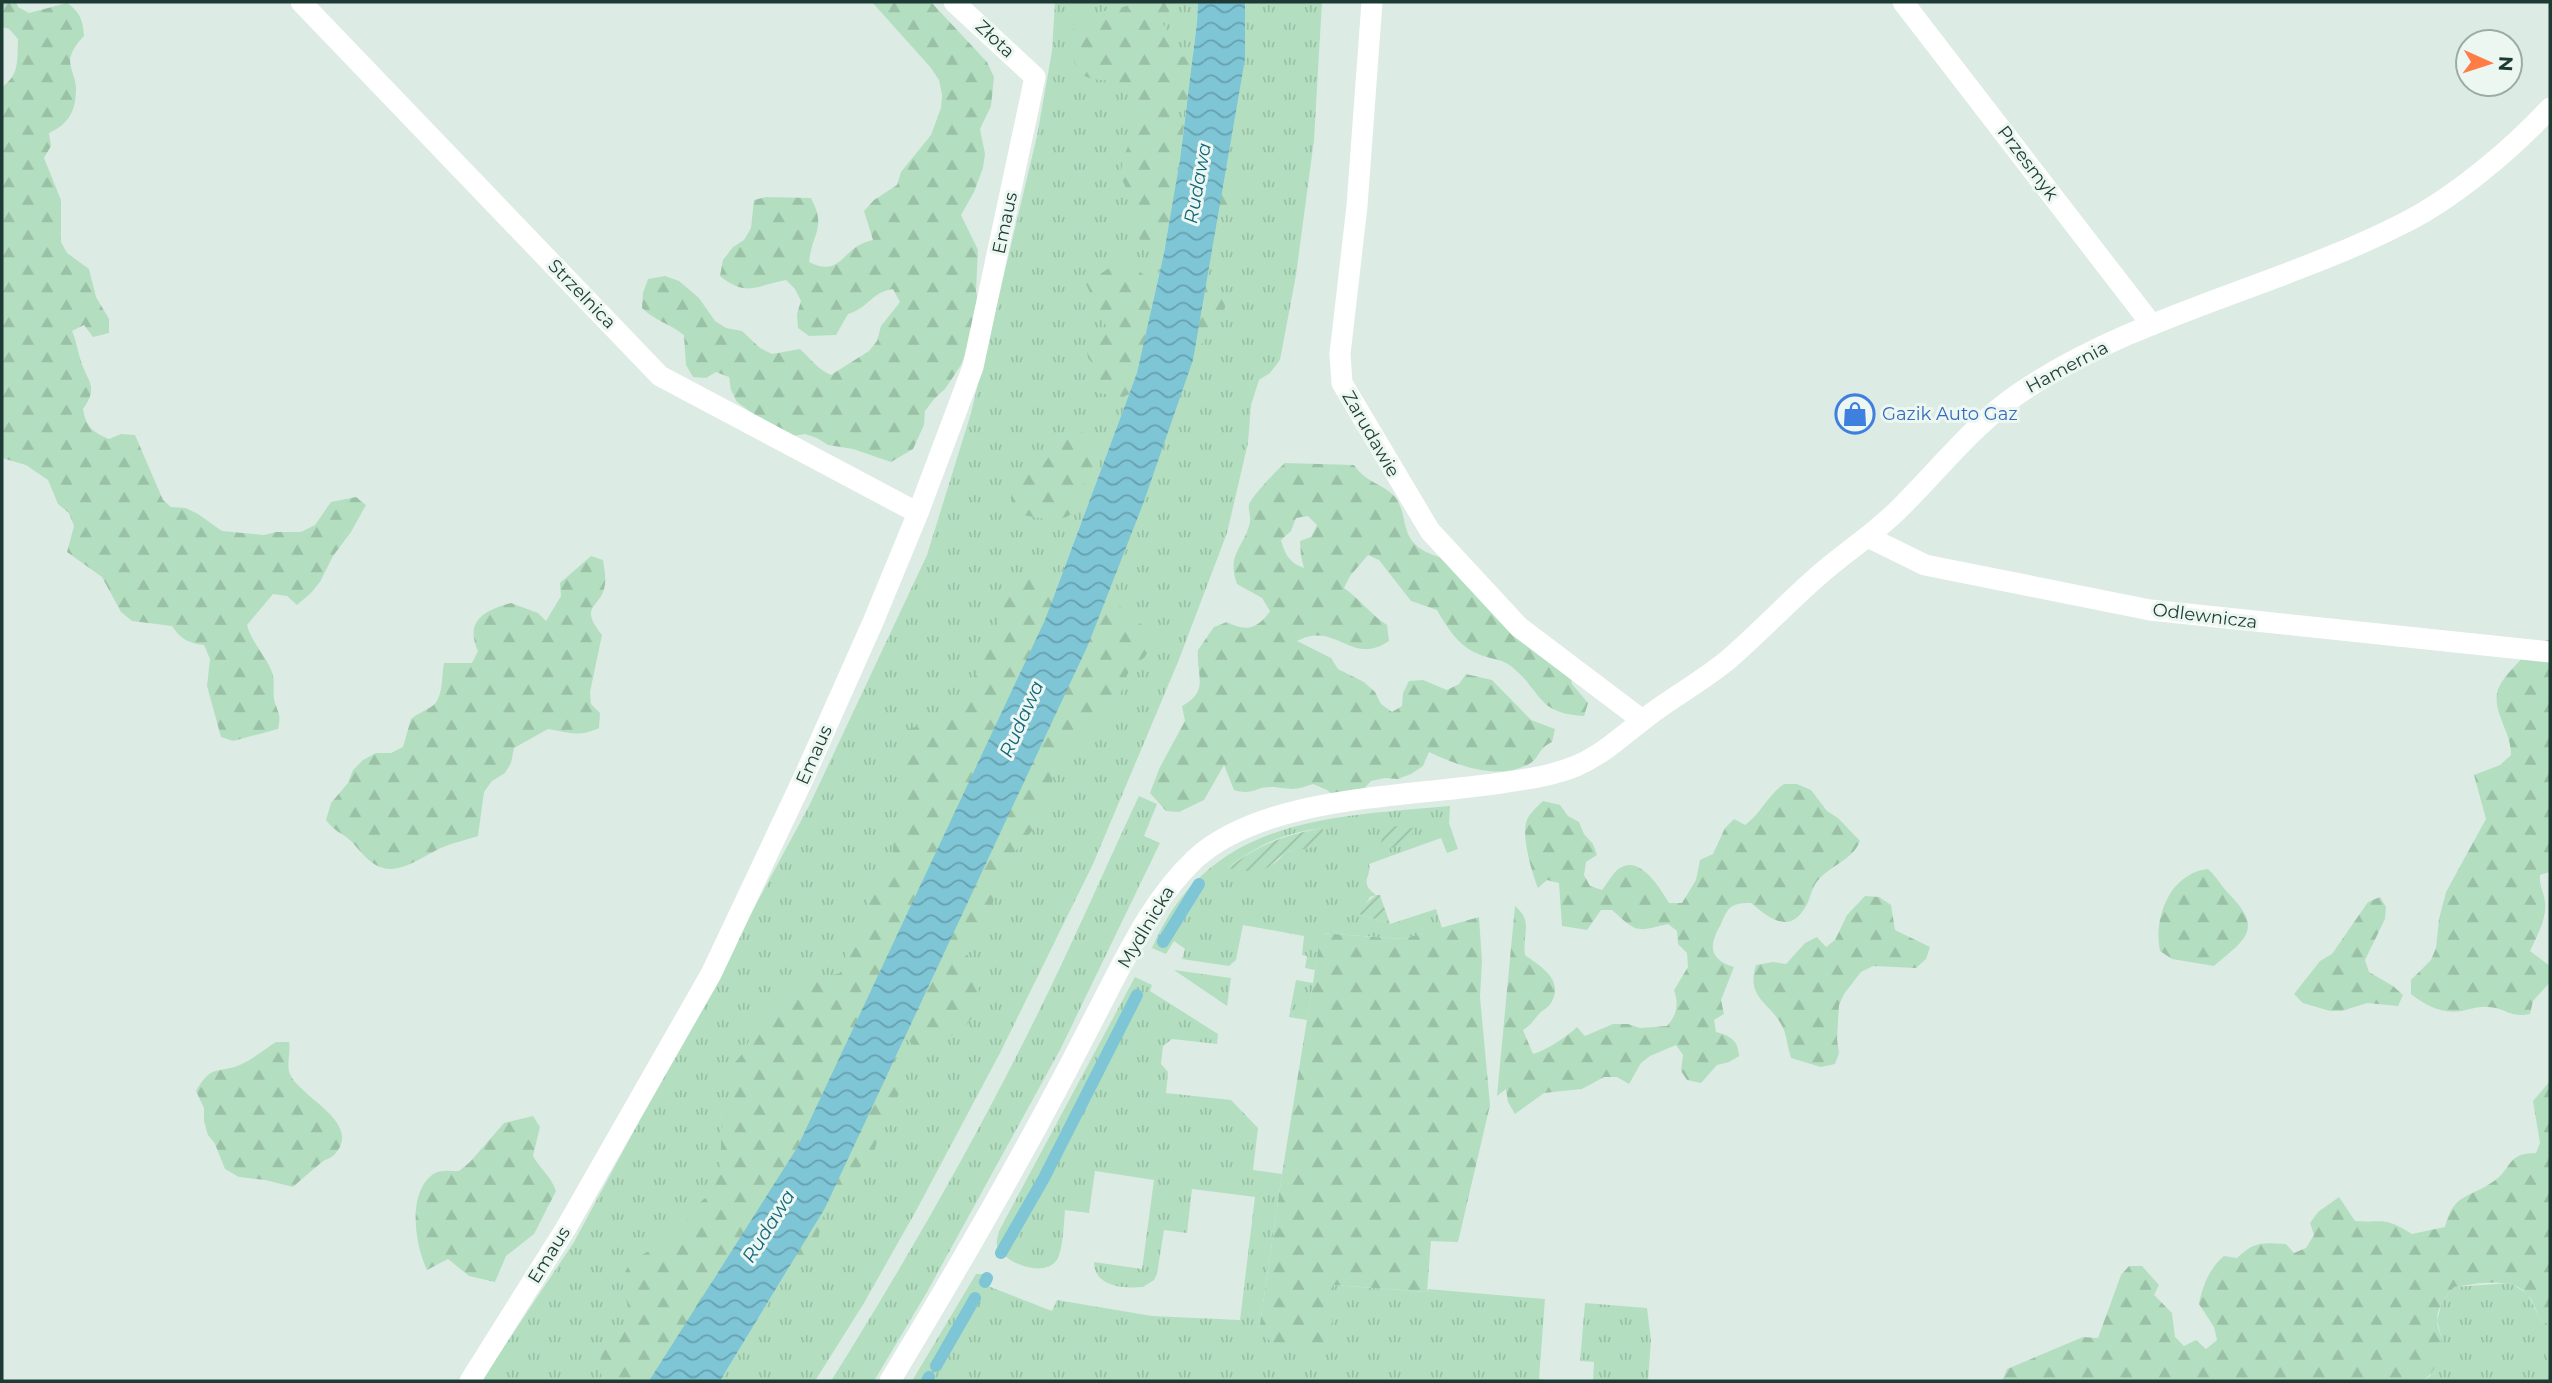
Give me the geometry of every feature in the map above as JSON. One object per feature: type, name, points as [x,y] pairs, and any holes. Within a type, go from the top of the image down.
[{"type":"street","name":"Strzelnica","points":[[301,2],[660,376],[918,513]]},
{"type":"street","name":"Złota","points":[[954,2],[1035,77]]},
{"type":"street","name":"Zarudawie","points":[[1372,2],[1357,206],[1340,354],[1342,383],[1430,531],[1519,627],[1642,720]]},
{"type":"street","name":"Przesmyk","points":[[1903,2],[2152,325]]},
{"type":"street","name":"Emaus","points":[[470,1381],[566,1228],[711,974],[804,777],[918,513],[973,367],[1035,77]]},
{"type":"street","name":"Hamernia","points":[[1642,720],[1726,662],[1822,572],[1899,509],[1973,430],[2020,392],[2079,358],[2152,325],[2332,257],[2409,220],[2478,174],[2550,108]]},
{"type":"street","name":"Odlewnicza","points":[[1868,537],[1925,565],[2150,610],[2550,652]]},
{"type":"street","name":"Mydlnicka","points":[[890,1381],[1036,1128],[1145,921],[1170,884],[1198,856],[1227,835],[1259,821],[1356,800],[1508,782],[1541,777],[1572,768],[1597,756],[1642,720]]},
{"type":"green space","points":[[2,2],[16,2],[18,7],[29,13],[67,3],[78,13],[83,25],[84,36],[75,47],[70,60],[76,88],[73,110],[62,125],[49,133],[51,146],[44,158],[61,200],[61,242],[67,253],[89,269],[96,297],[109,319],[109,333],[93,337],[84,325],[72,331],[91,388],[91,394],[83,409],[88,425],[109,439],[121,434],[135,435],[163,500],[171,507],[186,508],[198,514],[222,531],[264,535],[301,532],[315,525],[331,502],[356,497],[366,505],[311,593],[297,605],[287,596],[273,594],[247,625],[273,675],[278,729],[233,741],[221,737],[207,686],[210,659],[204,645],[185,640],[172,626],[132,621],[121,612],[102,577],[67,552],[74,526],[69,513],[58,504],[48,480],[26,465],[2,458],[2,87],[15,72],[18,39],[9,29],[2,27]]},
{"type":"green space","points":[[872,2],[931,2],[987,62],[994,77],[991,106],[980,129],[985,154],[983,168],[961,215],[978,250],[976,291],[981,314],[961,365],[945,389],[925,411],[924,425],[913,449],[891,462],[853,449],[828,445],[805,434],[793,436],[780,433],[737,402],[729,377],[716,372],[706,378],[693,377],[686,365],[684,335],[642,308],[648,279],[665,276],[679,281],[699,298],[715,321],[726,328],[742,331],[760,348],[772,354],[800,349],[818,367],[831,375],[869,351],[877,341],[881,326],[900,302],[893,289],[880,293],[861,308],[848,314],[836,335],[809,336],[798,328],[797,314],[801,301],[786,280],[745,288],[729,283],[720,276],[723,260],[733,247],[744,240],[751,228],[754,200],[766,197],[811,198],[816,208],[818,224],[809,262],[829,267],[862,243],[873,240],[864,211],[874,200],[897,185],[901,172],[931,135],[941,108],[942,95],[939,80],[931,68]]},
{"type":"green space","points":[[1055,2],[1198,2],[1180,160],[1164,253],[1137,373],[1045,620],[797,1148],[649,1381],[481,1381],[574,1242],[809,806],[927,555],[971,413],[1037,136],[1052,51]]},
{"type":"green space","points":[[1131,2],[1176,2],[1162,22],[1178,57],[1194,56],[1192,97],[1181,103],[1178,115],[1184,125],[1181,149],[1195,154],[1222,156],[1235,187],[1232,208],[1150,249],[1136,234],[1128,195],[1120,177],[1123,159],[1134,131],[1135,118],[1129,105],[1132,89],[1081,73],[1076,65],[1072,45],[1074,25],[1100,12],[1127,6]]},
{"type":"green space","points":[[1245,2],[1322,2],[1314,140],[1296,275],[1280,360],[1270,373],[1259,380],[1251,405],[1248,443],[1227,533],[1178,662],[1093,864],[1001,1051],[917,1209],[864,1303],[815,1381],[720,1381],[825,1208],[1088,645],[1245,59]]},
{"type":"green space","points":[[1122,265],[1135,269],[1147,278],[1153,313],[1201,283],[1216,288],[1223,295],[1225,303],[1218,322],[1195,353],[1190,377],[1178,371],[1123,397],[1099,393],[1093,382],[1097,369],[1088,358],[1086,345],[1107,328],[1086,284],[1109,268]]},
{"type":"green space","points":[[1068,430],[1083,432],[1091,441],[1100,467],[1082,487],[1076,509],[1064,518],[1056,519],[1013,513],[1012,492],[1015,482],[1023,474],[1043,464],[1059,438]]},
{"type":"green space","points":[[1285,463],[1354,465],[1364,476],[1390,492],[1401,508],[1410,537],[1418,547],[1459,565],[1470,577],[1489,609],[1570,670],[1572,684],[1588,703],[1584,716],[1557,711],[1548,706],[1509,665],[1478,654],[1463,645],[1437,610],[1411,601],[1379,560],[1368,555],[1350,576],[1344,588],[1387,625],[1389,641],[1376,648],[1364,649],[1322,636],[1311,636],[1297,641],[1331,658],[1338,669],[1364,682],[1375,692],[1381,704],[1392,712],[1402,706],[1403,693],[1409,681],[1423,680],[1447,690],[1459,684],[1466,674],[1492,680],[1531,720],[1555,729],[1552,742],[1529,764],[1505,771],[1479,770],[1429,752],[1423,766],[1411,774],[1398,779],[1371,781],[1361,792],[1337,798],[1313,784],[1293,789],[1267,787],[1246,792],[1234,790],[1224,765],[1204,800],[1179,812],[1166,811],[1150,793],[1160,767],[1185,721],[1182,706],[1196,695],[1199,689],[1198,650],[1214,627],[1227,622],[1240,627],[1251,627],[1261,622],[1270,611],[1262,598],[1237,584],[1234,565],[1250,522],[1251,501]],"holes":[[[1308,516],[1317,525],[1311,537],[1300,541],[1304,568],[1289,558],[1281,540],[1291,531],[1296,518]]]},
{"type":"green space","points":[[591,556],[603,560],[605,578],[603,592],[591,612],[602,635],[590,692],[591,704],[600,713],[599,728],[579,734],[548,729],[514,748],[511,763],[505,773],[492,781],[484,792],[478,836],[445,846],[411,864],[395,869],[380,867],[371,862],[326,820],[331,803],[348,783],[353,770],[376,753],[391,753],[403,747],[411,719],[431,707],[438,699],[444,663],[472,663],[478,651],[474,641],[475,624],[485,613],[511,603],[538,613],[546,621],[561,596],[560,583]]},
{"type":"green space","points":[[1035,575],[1048,581],[1055,604],[1102,591],[1152,632],[1152,646],[1144,658],[1134,664],[1124,687],[1103,720],[1071,739],[1055,757],[1051,793],[1035,827],[1009,859],[996,883],[992,909],[966,936],[961,948],[973,964],[978,983],[975,1012],[962,1029],[929,1050],[915,1046],[905,1038],[881,1070],[894,1068],[906,1072],[897,1099],[885,1108],[875,1149],[851,1178],[849,1190],[822,1218],[812,1259],[760,1271],[708,1271],[713,1349],[722,1381],[592,1381],[602,1377],[600,1361],[609,1339],[628,1322],[623,1284],[626,1270],[651,1250],[665,1245],[672,1234],[685,1227],[692,1212],[716,1183],[723,1125],[734,1098],[726,1073],[743,1053],[762,1014],[776,1010],[787,987],[840,973],[846,960],[844,947],[850,933],[861,923],[867,908],[870,878],[892,862],[894,836],[905,800],[904,785],[895,768],[897,755],[909,729],[945,717],[973,684],[982,656],[998,637],[1000,604],[1021,581]]},
{"type":"green space","points":[[2550,640],[2550,872],[2540,875],[2545,902],[2544,915],[2530,951],[2550,966],[2550,982],[2533,1001],[2530,1014],[2517,1015],[2485,1007],[2455,1012],[2441,1010],[2411,994],[2411,980],[2431,960],[2436,948],[2439,919],[2446,892],[2486,819],[2474,775],[2500,765],[2511,755],[2497,703],[2499,687],[2532,643]]},
{"type":"green space","points":[[1784,784],[1797,784],[1811,790],[1827,811],[1838,818],[1860,841],[1848,857],[1818,881],[1802,913],[1795,919],[1781,922],[1766,915],[1751,903],[1734,906],[1726,914],[1714,938],[1713,950],[1719,960],[1734,967],[1721,1000],[1724,1014],[1714,1020],[1716,1032],[1733,1040],[1739,1056],[1717,1065],[1701,1083],[1687,1080],[1681,1071],[1683,1055],[1676,1045],[1650,1056],[1641,1063],[1629,1084],[1617,1077],[1604,1077],[1582,1089],[1544,1093],[1515,1114],[1508,1102],[1506,1089],[1497,1096],[1515,906],[1526,923],[1525,955],[1549,974],[1555,987],[1555,995],[1550,1005],[1523,1030],[1533,1054],[1556,1043],[1577,1027],[1585,1036],[1613,1024],[1628,1024],[1640,1028],[1667,1026],[1676,1009],[1674,990],[1688,967],[1687,953],[1678,944],[1677,931],[1668,924],[1637,929],[1612,910],[1601,910],[1587,930],[1562,926],[1559,883],[1547,880],[1538,888],[1531,865],[1525,829],[1531,814],[1543,801],[1560,805],[1568,816],[1579,822],[1597,855],[1586,862],[1584,875],[1590,886],[1602,890],[1617,870],[1627,865],[1635,866],[1649,875],[1669,903],[1682,903],[1696,880],[1700,860],[1713,854],[1725,828],[1734,819],[1745,825]]},
{"type":"green space","points":[[1139,796],[1157,804],[1144,836],[1160,843],[1061,1048],[927,1292],[874,1381],[831,1381],[967,1150],[1054,981]]},
{"type":"green space","points":[[1450,806],[1449,823],[1458,849],[1447,853],[1441,838],[1369,864],[1367,883],[1376,895],[1370,897],[1359,914],[1390,924],[1436,909],[1442,928],[1402,939],[1322,933],[1315,970],[1305,968],[1307,956],[1302,955],[1304,936],[1243,925],[1236,960],[1229,966],[1182,959],[1185,949],[1174,941],[1166,954],[1152,948],[1176,905],[1205,873],[1238,849],[1276,832],[1316,821]],"holes":[[[1323,828],[1311,847],[1288,852],[1266,868],[1228,868],[1261,846],[1285,836]]]},
{"type":"green space","points":[[1323,828],[1316,845],[1287,852],[1265,869],[1227,869],[1250,853],[1273,842]]},
{"type":"green space","points":[[1385,828],[1413,828],[1412,835],[1403,844],[1386,850],[1381,843]]},
{"type":"green space","points":[[2208,869],[2240,906],[2248,926],[2241,941],[2214,966],[2172,959],[2160,951],[2158,938],[2162,912],[2174,888],[2195,872]]},
{"type":"green space","points":[[1380,895],[1390,924],[1359,914],[1362,906]]},
{"type":"green space","points":[[1865,896],[1879,897],[1891,905],[1895,930],[1930,947],[1926,959],[1916,968],[1873,966],[1861,972],[1839,1005],[1839,1053],[1835,1064],[1821,1067],[1791,1058],[1784,1030],[1757,994],[1754,986],[1756,965],[1773,962],[1786,964],[1805,943],[1817,937],[1826,947],[1835,940],[1847,915]]},
{"type":"green space","points":[[2380,897],[2386,907],[2385,919],[2365,960],[2369,972],[2403,995],[2398,1006],[2367,1003],[2342,1011],[2330,1011],[2303,1003],[2294,994],[2320,961],[2332,954],[2368,902]]},
{"type":"green space","points":[[1479,917],[1482,961],[1480,997],[1490,1105],[1458,1242],[1431,1241],[1427,1292],[1334,1285],[1331,1347],[1275,1345],[1259,1331],[1321,933],[1402,939]]},
{"type":"green space","points":[[1174,970],[1231,978],[1227,1006]]},
{"type":"green space","points":[[1135,977],[1152,985],[1150,991],[1218,1034],[1217,1044],[1172,1039],[1163,1046],[1161,1064],[1168,1072],[1166,1093],[1231,1100],[1258,1128],[1253,1170],[1282,1174],[1259,1331],[1333,1285],[1427,1292],[1428,1289],[1545,1299],[1539,1379],[1549,1381],[912,1381],[976,1274],[982,1274],[991,1280],[988,1286],[1052,1311],[1057,1300],[1152,1316],[1240,1320],[1255,1197],[1192,1189],[1187,1233],[1164,1230],[1157,1274],[1154,1280],[1143,1287],[1118,1286],[1104,1281],[1095,1270],[1094,1262],[1142,1269],[1154,1180],[1095,1171],[1089,1213],[1065,1210],[1061,1250],[1057,1260],[1044,1268],[1017,1264],[997,1246],[999,1231]]},
{"type":"green space","points":[[1296,980],[1313,983],[1307,1020],[1289,1017]]},
{"type":"green space","points":[[276,1042],[289,1042],[290,1074],[336,1121],[341,1131],[342,1142],[335,1154],[293,1187],[239,1177],[225,1169],[215,1144],[208,1135],[204,1108],[196,1091],[207,1076],[242,1064]]},
{"type":"green space","points":[[2550,1081],[2550,1324],[2541,1321],[2531,1299],[2522,1289],[2504,1283],[2483,1283],[2454,1287],[2442,1302],[2437,1316],[2441,1337],[2440,1355],[2432,1372],[2423,1381],[2002,1381],[2007,1369],[2083,1337],[2098,1338],[2121,1275],[2129,1266],[2142,1266],[2159,1285],[2154,1295],[2172,1313],[2175,1337],[2184,1346],[2196,1340],[2206,1349],[2217,1340],[2214,1327],[2199,1304],[2207,1278],[2219,1261],[2224,1256],[2237,1258],[2259,1244],[2286,1244],[2294,1253],[2306,1248],[2314,1235],[2310,1223],[2318,1212],[2339,1197],[2355,1221],[2389,1223],[2412,1234],[2445,1227],[2458,1202],[2494,1181],[2515,1158],[2536,1153],[2540,1143],[2533,1101]]},
{"type":"green space","points":[[533,1116],[540,1127],[533,1156],[556,1191],[534,1234],[506,1256],[495,1282],[469,1276],[448,1259],[427,1270],[419,1247],[416,1220],[416,1207],[424,1184],[438,1172],[459,1171],[504,1123]]},
{"type":"green space","points":[[2510,1283],[2528,1294],[2541,1321],[2550,1324],[2550,1381],[2423,1381],[2430,1376],[2441,1336],[2437,1320],[2442,1302],[2454,1287]]},
{"type":"green space","points":[[1585,1303],[1647,1308],[1651,1340],[1648,1381],[1593,1381],[1594,1362],[1580,1361]]},
{"type":"water","name":"Rudawa","points":[[1198,2],[1245,2],[1245,59],[1193,360],[1143,504],[1088,645],[825,1208],[720,1381],[649,1381],[797,1148],[1045,620],[1137,373],[1164,253],[1180,160]]},
{"type":"waterway","points":[[1163,942],[1199,884]]},
{"type":"waterway","points":[[1001,1253],[1044,1178],[1137,995]]},
{"type":"waterway","points":[[985,1282],[987,1278]]},
{"type":"waterway","points":[[936,1366],[975,1298]]},
{"type":"waterway","points":[[927,1381],[929,1377]]},
{"type":"place","name":"Gazik Auto Gaz","points":[[1855,414]]}]
